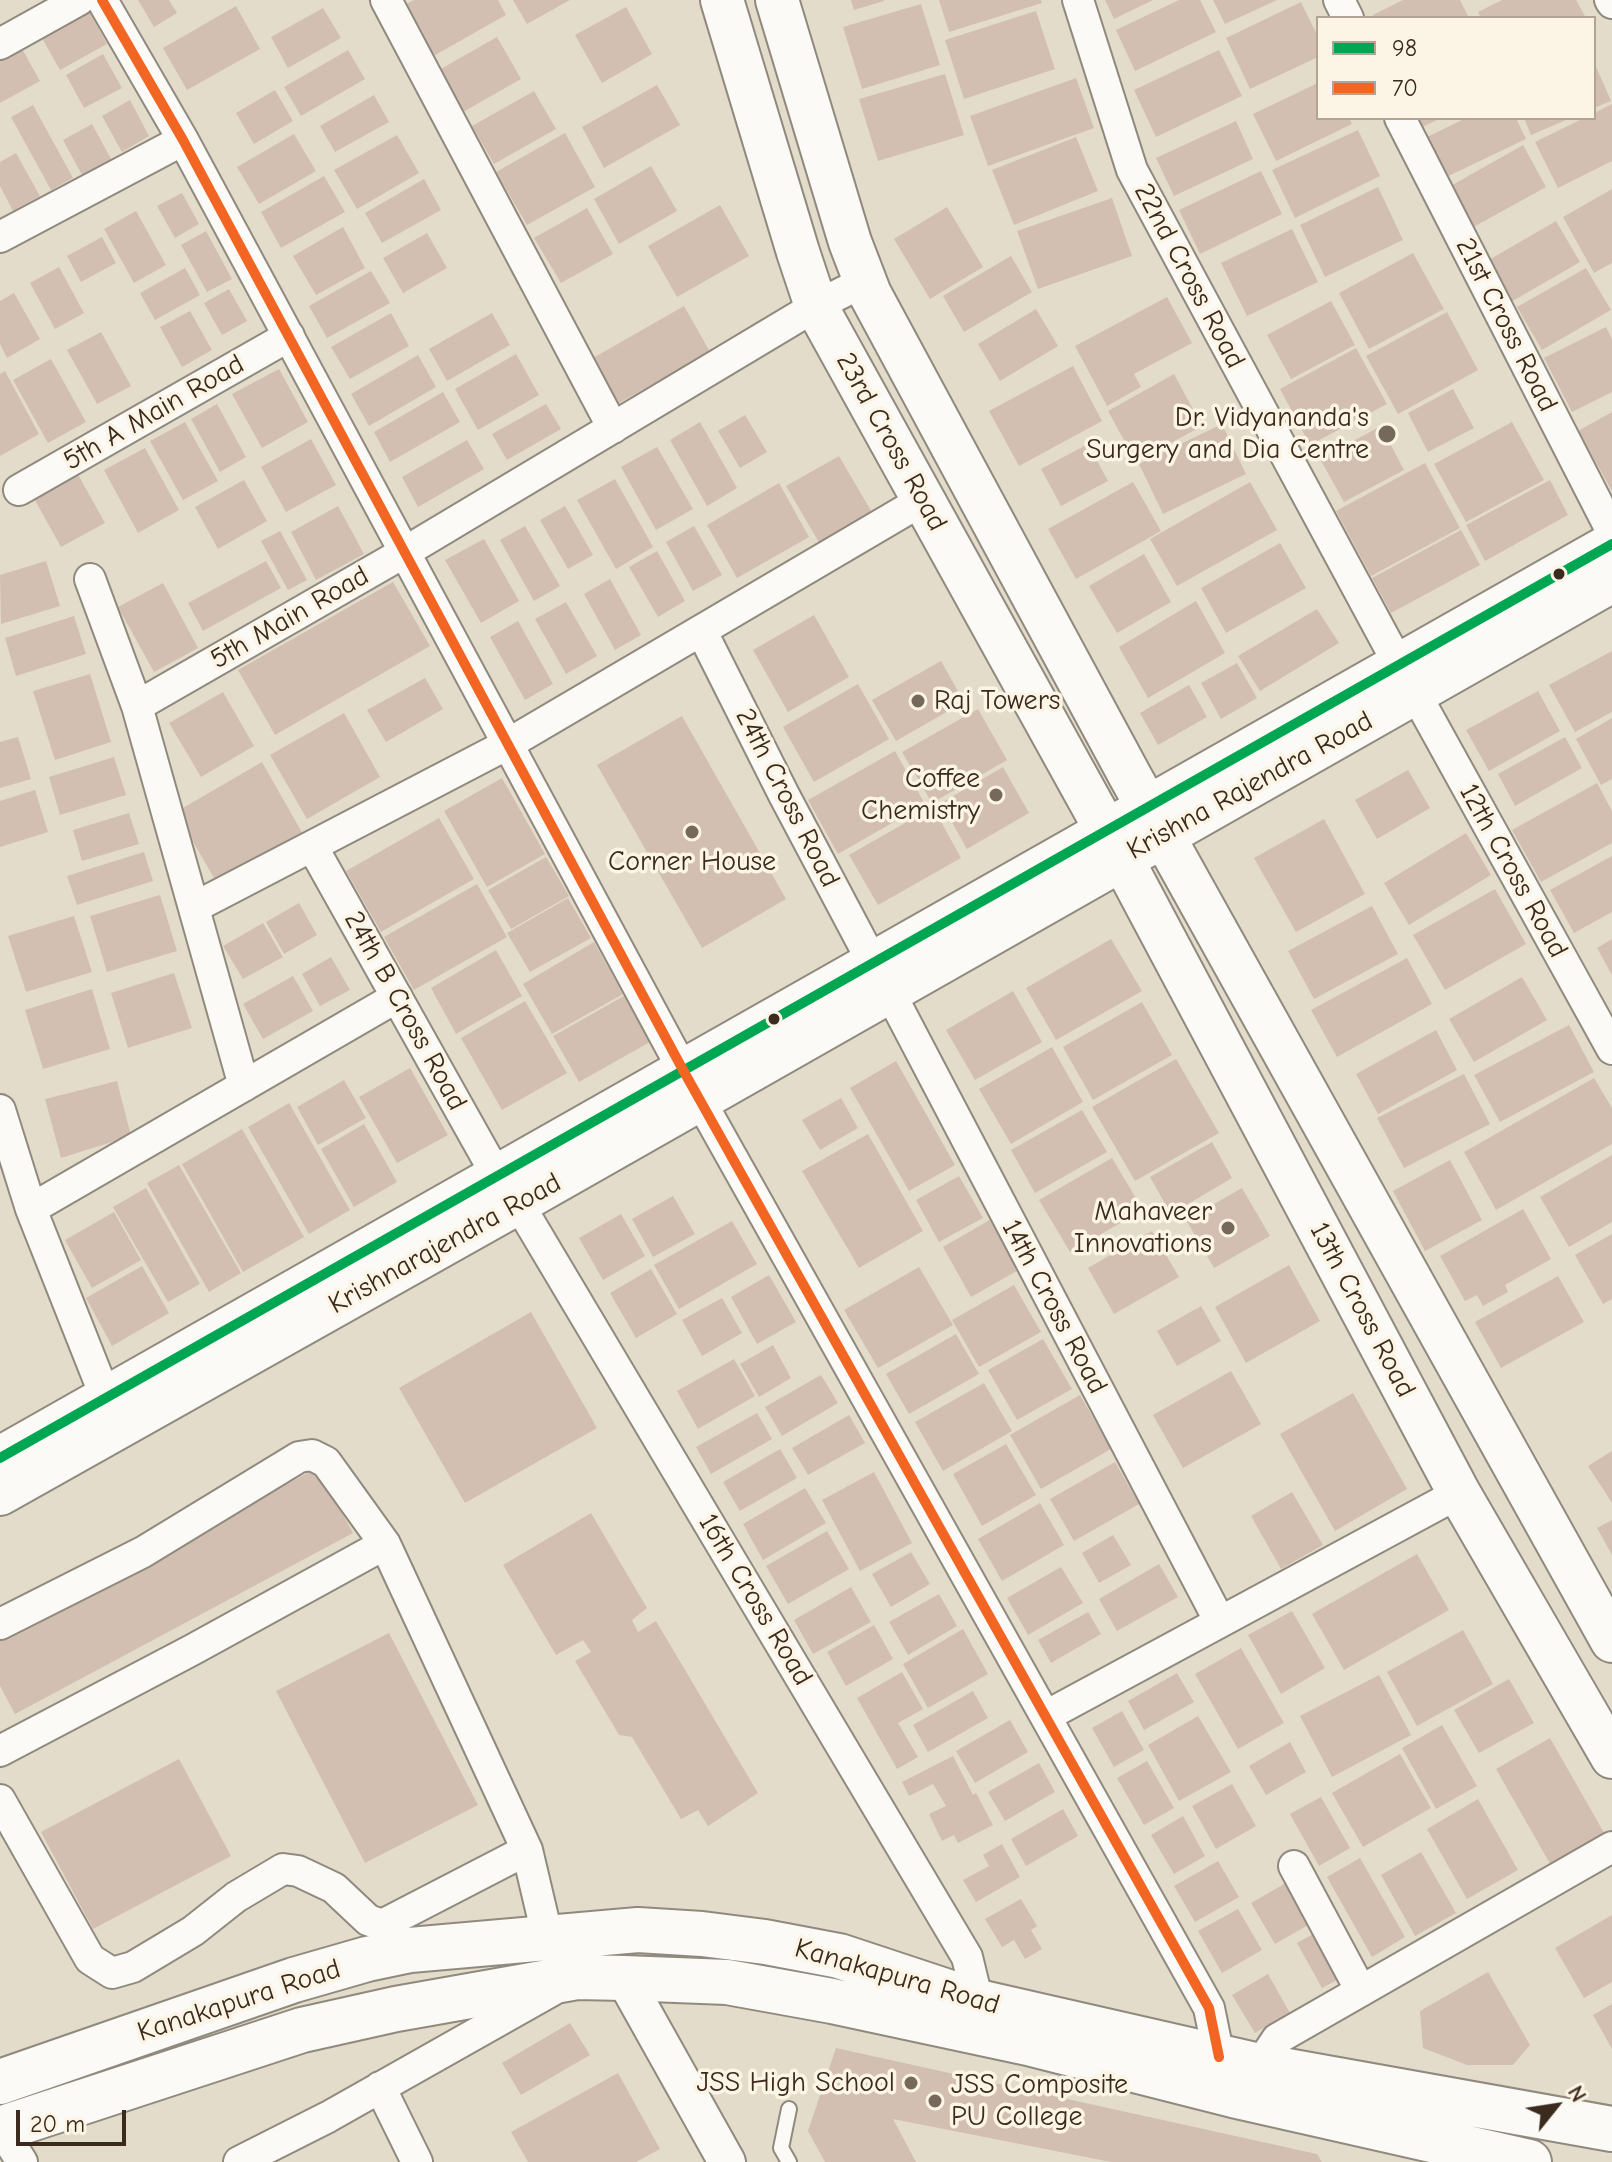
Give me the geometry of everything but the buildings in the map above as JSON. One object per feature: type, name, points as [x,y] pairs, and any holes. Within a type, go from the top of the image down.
[{"type":"main road","name":"23rd Cross Road","points":[[722,0],[816,306],[1114,845]]},
{"type":"main road","name":"23rd Cross Road","points":[[777,0],[850,242],[865,281],[1155,822]]},
{"type":"main road","points":[[1407,679],[1612,544]]},
{"type":"main road","name":"Krishna Rajendra Road","points":[[1155,822],[1407,679],[1612,581]]},
{"type":"main road","name":"Krishnarajendra Road","points":[[0,1494],[112,1413],[1155,822]]},
{"type":"main road","name":"13th Cross Road","points":[[1155,822],[1612,1641]]},
{"type":"main road","name":"13th Cross Road","points":[[1114,845],[1459,1493],[1612,1757]]},
{"type":"main road","name":"Krishnarajendra Road","points":[[0,1458],[112,1413]]},
{"type":"main road","name":"Kanakapura Road","points":[[0,2082],[294,1980],[367,1959],[410,1950],[638,1930],[765,1942],[839,1956],[978,2002],[1239,2061],[1612,2129]]},
{"type":"main road","name":"Kanakapura Road","points":[[6,2136],[302,2030],[371,2014],[577,1977],[727,1982],[832,2001],[1028,2043],[1233,2095],[1529,2162]]},
{"type":"street","points":[[0,44],[79,0]]},
{"type":"street","points":[[102,0],[183,140],[692,1084],[1239,2061],[1612,1847]]},
{"type":"street","points":[[386,0],[613,428]]},
{"type":"street","name":"22nd Cross Road","points":[[1078,0],[1132,170],[1407,679]]},
{"type":"street","name":"21st Cross Road","points":[[1401,120],[1612,532]]},
{"type":"street","points":[[0,237],[183,140]]},
{"type":"street","name":"5th Main Road","points":[[137,706],[405,552],[816,306],[865,281]]},
{"type":"street","name":"5th A Main Road","points":[[19,490],[289,336]]},
{"type":"street","points":[[195,907],[508,744],[923,500]]},
{"type":"street","points":[[90,579],[137,706],[244,1086]]},
{"type":"street","name":"24th Cross Road","points":[[702,632],[881,977]]},
{"type":"street","name":"12th Cross Road","points":[[1407,679],[1612,1049]]},
{"type":"street","name":"24th B Cross Road","points":[[312,846],[508,1189]]},
{"type":"street","name":"14th Cross Road","points":[[881,977],[1220,1622]]},
{"type":"street","points":[[31,1209],[397,997]]},
{"type":"street","points":[[0,1110],[31,1209],[112,1413]]},
{"type":"street","name":"16th Cross Road","points":[[508,1189],[967,1957],[978,2002]]},
{"type":"street","points":[[0,1624],[143,1552],[299,1457],[312,1455],[326,1462],[385,1544],[527,1850],[548,1939]]},
{"type":"street","points":[[1046,1716],[1459,1493]]},
{"type":"street","points":[[0,1751],[385,1544]]},
{"type":"street","points":[[0,1800],[90,1959],[112,1973],[133,1967],[193,1931],[236,1897],[283,1869],[298,1871],[334,1888],[368,1920],[382,1925],[527,1850]]},
{"type":"street","points":[[1294,1866],[1361,1991]]},
{"type":"street","points":[[239,2162],[328,2117],[577,1977]]},
{"type":"street","points":[[624,1978],[727,2162]]},
{"type":"street","points":[[380,2087],[417,2162]]},
{"type":"lane","points":[[789,2109],[781,2148],[789,2162]]},
{"type":"transit line","name":"70","points":[[102,0],[183,140],[683,1070],[1209,2008],[1219,2057]]},
{"type":"transit line","name":"98","points":[[0,1458],[1612,544]]},
{"type":"place","name":"Dr. Vidyananda's Surgery and Dia Centre","points":[[1387,434]]},
{"type":"place","name":"Raj Towers","points":[[918,701]]},
{"type":"place","name":"Coffee Chemistry","points":[[996,795]]},
{"type":"place","name":"Corner House","points":[[692,832]]},
{"type":"place","name":"Mahaveer Innovations","points":[[1228,1228]]},
{"type":"place","name":"JSS High School","points":[[911,2083]]},
{"type":"place","name":"JSS Composite PU College","points":[[935,2101]]}]
